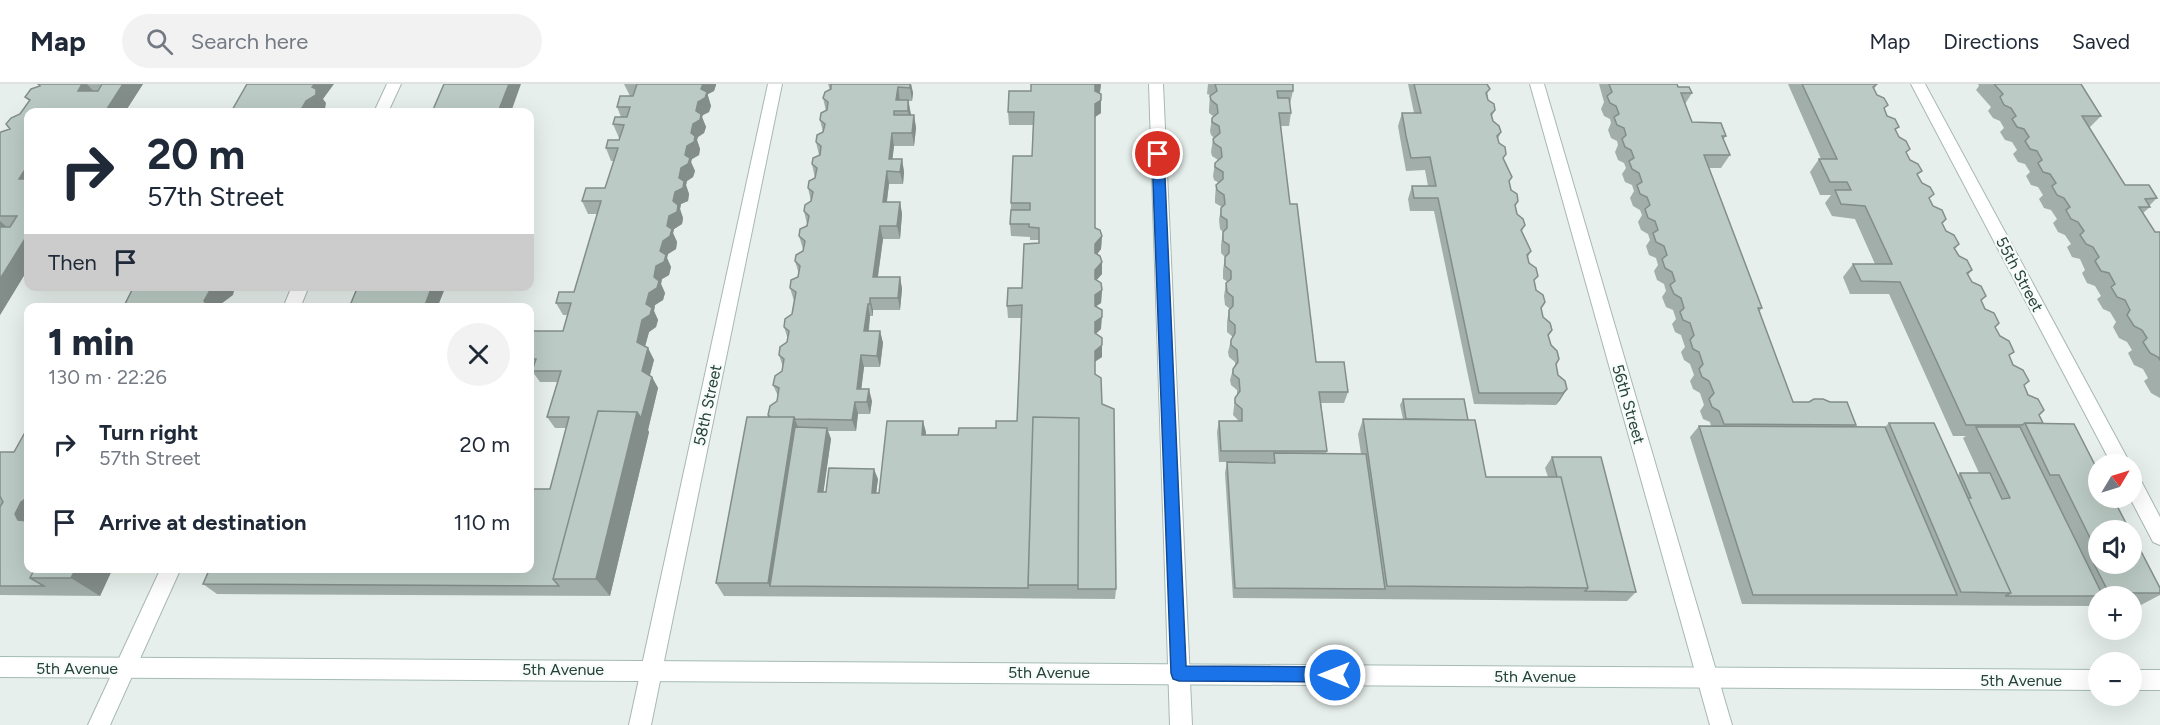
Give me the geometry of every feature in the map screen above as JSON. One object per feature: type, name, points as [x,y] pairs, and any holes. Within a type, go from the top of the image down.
[{"type":"street","points":[[383,108],[394,84]]},
{"type":"street","name":"58th Street","points":[[640,725],[775,84]]},
{"type":"street","points":[[1156,84],[1181,725]]},
{"type":"street","name":"56th Street","points":[[1537,84],[1721,725]]},
{"type":"street","name":"55th Street","points":[[1918,84],[2116,454]]},
{"type":"street","points":[[2142,502],[2160,536]]},
{"type":"street","points":[[99,725],[169,573]]},
{"type":"street","name":"5th Avenue","points":[[0,667],[2088,680]]},
{"type":"street","points":[[2142,680],[2160,680]]},
{"type":"building","points":[[38,84],[82,84],[78,91],[98,91],[102,84],[123,84],[108,108],[24,108],[30,100],[25,97],[31,89],[40,86]]},
{"type":"building","points":[[247,84],[315,84],[312,87],[316,89],[316,95],[306,101],[302,108],[233,108]]},
{"type":"building","points":[[444,84],[509,84],[500,108],[434,108]]},
{"type":"building","points":[[637,84],[703,84],[701,89],[707,92],[705,98],[698,102],[696,111],[701,114],[700,120],[693,124],[691,133],[695,136],[694,142],[687,146],[685,155],[690,158],[688,164],[681,168],[679,178],[684,181],[683,188],[675,192],[673,201],[678,205],[677,212],[669,216],[667,226],[672,229],[670,236],[663,241],[660,251],[666,255],[664,262],[656,266],[654,277],[659,281],[657,288],[649,293],[646,304],[652,308],[650,315],[642,320],[637,342],[648,348],[642,371],[652,377],[641,418],[637,412],[598,411],[553,579],[559,586],[203,584],[208,573],[534,573],[534,489],[550,489],[569,417],[547,417],[561,371],[534,371],[536,359],[534,359],[534,331],[563,331],[571,303],[556,303],[559,292],[574,292],[601,201],[582,201],[586,188],[605,188],[618,148],[606,148],[608,140],[619,140],[624,125],[613,124],[615,117],[627,117],[630,107],[617,107],[620,96],[633,96]]},
{"type":"building","points":[[831,84],[910,84],[910,88],[898,87],[896,100],[908,100],[908,111],[894,111],[894,115],[914,115],[912,133],[892,133],[889,159],[902,159],[900,172],[887,171],[883,202],[900,202],[897,226],[880,226],[873,277],[900,277],[898,298],[870,298],[864,331],[880,331],[877,356],[861,355],[857,389],[869,389],[867,402],[855,402],[852,420],[771,417],[768,415],[770,406],[777,401],[779,388],[773,385],[775,376],[782,371],[784,359],[779,355],[780,347],[787,342],[789,331],[784,327],[785,319],[792,314],[796,292],[790,288],[791,280],[798,277],[800,266],[795,261],[796,255],[803,251],[805,241],[799,236],[800,229],[807,226],[809,216],[804,211],[805,205],[811,201],[813,192],[808,188],[809,181],[815,178],[817,168],[812,164],[813,158],[820,155],[821,146],[816,142],[817,135],[823,132],[825,124],[820,120],[821,113],[827,110],[828,102],[823,98],[825,92],[831,89]]},
{"type":"building","points":[[1031,84],[1095,84],[1095,91],[1101,94],[1101,100],[1095,104],[1095,228],[1100,230],[1102,236],[1095,244],[1095,253],[1100,256],[1102,262],[1095,270],[1095,279],[1101,283],[1102,290],[1095,295],[1095,306],[1102,310],[1102,317],[1095,322],[1095,333],[1102,338],[1102,345],[1095,351],[1095,374],[1101,378],[1102,404],[1114,409],[1116,589],[1078,589],[1079,418],[1033,417],[1028,588],[770,586],[795,427],[827,428],[818,492],[826,492],[829,468],[874,469],[872,493],[879,493],[887,421],[923,421],[922,435],[958,435],[959,428],[996,428],[996,421],[1017,421],[1022,305],[1007,306],[1008,288],[1022,288],[1024,244],[1039,243],[1039,228],[1029,227],[1029,224],[1010,224],[1011,210],[1030,210],[1030,203],[1011,203],[1013,156],[1032,156],[1034,112],[1008,112],[1009,91],[1031,91]]},
{"type":"building","points":[[1215,84],[1293,84],[1293,91],[1277,91],[1278,98],[1289,98],[1291,113],[1279,113],[1290,204],[1297,204],[1316,362],[1344,362],[1348,392],[1319,392],[1327,451],[1221,451],[1219,421],[1242,421],[1242,409],[1235,403],[1235,398],[1240,391],[1239,379],[1233,374],[1233,369],[1238,362],[1237,350],[1231,345],[1235,325],[1229,320],[1233,297],[1227,292],[1226,283],[1231,279],[1231,271],[1225,266],[1229,245],[1223,241],[1227,220],[1221,216],[1221,208],[1225,204],[1224,195],[1217,190],[1216,185],[1223,179],[1223,172],[1215,167],[1215,163],[1222,157],[1221,148],[1214,143],[1213,139],[1220,133],[1219,126],[1212,122],[1212,118],[1218,113],[1217,105],[1210,96],[1217,91]]},
{"type":"building","points":[[1414,84],[1487,84],[1490,89],[1486,93],[1488,100],[1494,104],[1495,110],[1491,114],[1501,132],[1497,136],[1499,143],[1505,147],[1506,154],[1503,158],[1512,177],[1509,181],[1511,190],[1517,194],[1518,201],[1515,205],[1517,214],[1523,219],[1525,225],[1521,230],[1531,251],[1527,255],[1529,263],[1536,268],[1538,276],[1534,280],[1536,290],[1543,295],[1545,302],[1541,308],[1543,317],[1550,323],[1552,330],[1548,335],[1559,359],[1556,364],[1558,375],[1565,381],[1567,389],[1563,393],[1479,393],[1438,198],[1414,198],[1412,186],[1436,186],[1430,157],[1411,158],[1406,136],[1402,113],[1421,113]]},
{"type":"building","points":[[1609,84],[1677,84],[1678,87],[1689,87],[1692,93],[1681,93],[1692,122],[1721,123],[1726,136],[1722,136],[1730,155],[1704,155],[1762,308],[1758,308],[1793,402],[1823,399],[1830,402],[1847,402],[1856,425],[1724,424],[1719,411],[1712,407],[1709,399],[1714,393],[1709,381],[1702,377],[1699,369],[1703,364],[1699,352],[1693,349],[1690,340],[1694,335],[1690,323],[1683,320],[1680,312],[1684,308],[1681,298],[1674,294],[1670,285],[1675,281],[1672,272],[1665,268],[1662,259],[1667,255],[1664,246],[1656,242],[1653,233],[1658,230],[1655,221],[1648,218],[1645,209],[1650,205],[1647,197],[1640,194],[1637,185],[1642,182],[1639,173],[1632,169],[1629,161],[1634,158],[1622,139],[1626,135],[1624,128],[1617,125],[1614,117],[1619,114],[1616,106],[1610,103],[1607,96],[1612,92]]},
{"type":"building","points":[[1802,84],[1877,84],[1873,87],[1877,95],[1884,98],[1888,105],[1884,108],[1887,116],[1895,119],[1899,127],[1895,129],[1899,137],[1906,141],[1910,149],[1906,152],[1910,160],[1918,164],[1922,171],[1917,174],[1922,183],[1930,187],[1934,194],[1929,198],[1933,206],[1942,210],[1946,219],[1942,223],[1946,231],[1954,235],[1959,244],[1954,248],[1959,256],[1967,260],[1972,270],[1967,273],[1972,282],[1981,286],[1986,296],[1981,300],[1985,309],[1994,313],[1999,323],[1995,327],[2000,336],[2009,341],[2014,352],[2009,355],[2013,365],[2023,370],[2029,381],[2024,385],[2028,395],[2038,399],[2044,410],[2039,415],[2043,423],[1966,425],[1900,282],[1861,281],[1853,264],[1892,264],[1865,206],[1841,204],[1835,190],[1851,190],[1847,182],[1830,182],[1819,159],[1837,159]]},
{"type":"building","points":[[1994,84],[2081,84],[2101,116],[2082,116],[2125,185],[2149,185],[2157,198],[2145,199],[2150,207],[2139,207],[2155,232],[2160,232],[2160,360],[2150,353],[2143,342],[2147,338],[2142,330],[2134,326],[2127,315],[2130,310],[2125,300],[2117,297],[2111,287],[2115,284],[2109,273],[2101,271],[2095,261],[2099,257],[2093,247],[2086,244],[2080,235],[2084,231],[2078,222],[2071,219],[2066,210],[2070,207],[2064,198],[2057,195],[2052,186],[2056,183],[2050,174],[2043,172],[2038,163],[2042,160],[2037,151],[2030,149],[2025,141],[2029,137],[2024,129],[2017,127],[2012,119],[2016,116],[2011,108],[2004,105],[2000,97],[2003,94]]},
{"type":"building","points":[[24,108],[24,171],[19,179],[24,179],[24,240],[0,279],[0,227],[10,227],[17,216],[0,216],[0,133],[10,129],[6,124],[11,118],[20,114]]},
{"type":"building","points":[[132,291],[210,291],[204,301],[206,303],[126,303]]},
{"type":"building","points":[[356,291],[430,291],[426,303],[351,303]]},
{"type":"building","points":[[1403,399],[1464,399],[1468,420],[1406,419]]},
{"type":"building","points":[[598,411],[637,412],[596,579],[553,579]]},
{"type":"building","points":[[747,417],[794,417],[768,583],[716,583]]},
{"type":"building","points":[[1033,417],[1079,418],[1078,585],[1028,585]]},
{"type":"building","points":[[1363,419],[1475,420],[1486,477],[1561,477],[1588,588],[1387,586]]},
{"type":"building","points":[[1889,423],[1934,423],[2011,593],[1961,592]]},
{"type":"building","points":[[2025,423],[2074,424],[2089,454],[2088,508],[2118,508],[2124,520],[2088,520],[2088,534],[2059,475],[2050,475]]},
{"type":"building","points":[[1699,426],[1885,427],[1957,595],[1753,595]]},
{"type":"building","points":[[1976,427],[2020,427],[2088,565],[2088,574],[2092,574],[2098,586],[2088,586],[2088,596],[2005,596],[2011,593],[1968,498],[1971,498],[1960,473],[1990,473],[2002,499],[2010,498]]},
{"type":"building","points":[[24,434],[24,500],[15,514],[18,520],[24,521],[24,573],[32,573],[30,578],[44,586],[0,586],[0,507],[3,502],[0,496],[0,452],[14,452]]},
{"type":"building","points":[[1274,453],[1366,454],[1385,589],[1235,588],[1227,462],[1275,463]]},
{"type":"building","points":[[1552,457],[1601,457],[1636,592],[1585,591],[1588,588],[1561,477],[1557,477]]},
{"type":"building","points":[[2142,553],[2160,588],[2160,593],[2142,593],[2142,586],[2105,586],[2099,574],[2142,574]]},
{"type":"building","points":[[32,573],[74,573],[71,578],[30,578]]},
{"type":"route","points":[[1158,154],[1179,673],[1335,675]]}]
